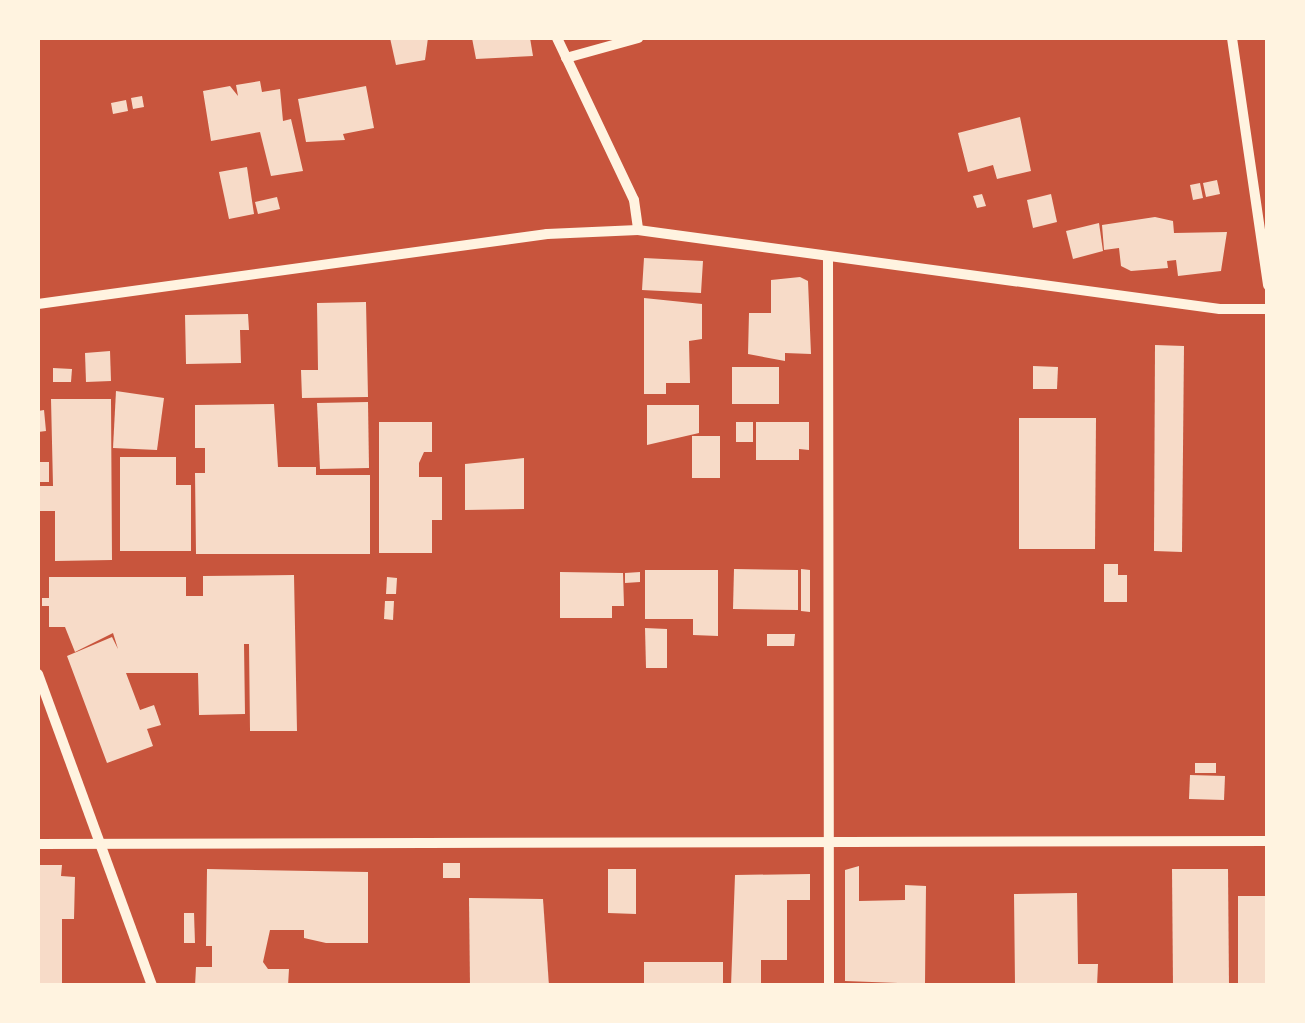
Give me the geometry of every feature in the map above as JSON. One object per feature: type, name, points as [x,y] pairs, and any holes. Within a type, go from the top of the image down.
[{"type":"street","points":[[558,38],[634,200],[638,230]]},
{"type":"street","points":[[566,58],[638,38]]},
{"type":"street","points":[[1232,38],[1268,286]]},
{"type":"street","points":[[38,304],[547,234],[638,230],[828,259],[1220,308],[1268,309]]},
{"type":"street","points":[[828,259],[829,986]]},
{"type":"street","points":[[38,674],[152,986]]},
{"type":"street","points":[[38,844],[1268,842]]},
{"type":"building","points":[[390,38],[428,38],[425,60],[396,65]]},
{"type":"building","points":[[472,38],[530,38],[533,56],[476,59]]},
{"type":"building","points":[[260,81],[262,92],[280,89],[283,121],[291,119],[303,171],[271,176],[260,132],[211,141],[203,91],[230,86],[238,96],[236,85]]},
{"type":"building","points":[[366,86],[374,128],[343,134],[345,140],[306,142],[298,99]]},
{"type":"building","points":[[142,96],[144,107],[133,109],[131,98]]},
{"type":"building","points":[[126,100],[128,111],[113,114],[111,103]]},
{"type":"building","points":[[1020,117],[1031,171],[997,179],[993,165],[968,172],[958,133]]},
{"type":"building","points":[[247,167],[254,214],[229,219],[219,172]]},
{"type":"building","points":[[1217,180],[1220,194],[1206,197],[1203,183]]},
{"type":"building","points":[[1200,183],[1203,198],[1193,200],[1190,185]]},
{"type":"building","points":[[982,194],[986,206],[977,208],[973,196]]},
{"type":"building","points":[[1051,194],[1057,222],[1033,228],[1027,200]]},
{"type":"building","points":[[277,197],[280,209],[258,214],[255,202]]},
{"type":"building","points":[[1155,217],[1173,221],[1174,233],[1227,232],[1221,271],[1178,276],[1176,260],[1167,261],[1168,268],[1131,271],[1121,266],[1119,248],[1104,250],[1102,225]]},
{"type":"building","points":[[1099,223],[1103,251],[1073,259],[1066,231]]},
{"type":"building","points":[[644,258],[703,261],[701,293],[642,290]]},
{"type":"building","points":[[800,277],[808,281],[811,354],[785,353],[785,361],[748,354],[749,313],[771,313],[771,280]]},
{"type":"building","points":[[644,298],[702,304],[702,339],[689,341],[690,383],[666,383],[666,394],[644,394]]},
{"type":"building","points":[[366,302],[368,397],[302,398],[301,370],[318,370],[317,303]]},
{"type":"building","points":[[248,314],[249,330],[240,330],[241,363],[186,364],[185,315]]},
{"type":"building","points":[[1155,345],[1184,346],[1182,552],[1154,551]]},
{"type":"building","points":[[110,351],[111,381],[86,382],[85,353]]},
{"type":"building","points":[[1033,366],[1058,367],[1057,389],[1033,389]]},
{"type":"building","points":[[732,367],[779,367],[779,404],[732,404]]},
{"type":"building","points":[[53,368],[72,369],[71,382],[53,382]]},
{"type":"building","points":[[116,391],[164,398],[157,450],[113,448]]},
{"type":"building","points":[[51,399],[111,399],[112,560],[55,561],[55,511],[38,511],[38,486],[53,486]]},
{"type":"building","points":[[368,402],[369,468],[320,469],[317,403]]},
{"type":"building","points":[[274,404],[278,467],[316,467],[316,475],[370,475],[370,554],[196,554],[195,473],[205,473],[205,448],[195,448],[195,405]]},
{"type":"building","points":[[647,405],[699,405],[699,433],[647,445]]},
{"type":"building","points":[[44,410],[46,431],[38,432],[38,411]]},
{"type":"building","points":[[1019,418],[1096,418],[1095,549],[1019,549]]},
{"type":"building","points":[[379,422],[432,422],[432,452],[424,452],[419,477],[442,477],[442,520],[432,520],[432,553],[379,553]]},
{"type":"building","points":[[736,422],[753,422],[753,442],[736,442]]},
{"type":"building","points":[[756,422],[809,422],[809,450],[799,449],[799,460],[756,460]]},
{"type":"building","points":[[692,436],[720,436],[720,478],[692,478]]},
{"type":"building","points":[[120,457],[176,457],[176,485],[191,485],[191,551],[120,551]]},
{"type":"building","points":[[524,458],[524,509],[465,510],[465,464]]},
{"type":"building","points":[[38,462],[49,462],[49,482],[38,482]]},
{"type":"building","points":[[1104,564],[1118,564],[1118,575],[1127,575],[1127,602],[1104,602]]},
{"type":"building","points":[[734,569],[798,570],[798,610],[733,609]]},
{"type":"building","points":[[801,569],[810,570],[810,612],[801,611]]},
{"type":"building","points":[[645,570],[718,570],[718,636],[693,635],[693,619],[645,619]]},
{"type":"building","points":[[560,572],[623,573],[624,606],[612,606],[612,618],[560,618]]},
{"type":"building","points":[[640,572],[640,582],[625,583],[625,573]]},
{"type":"building","points":[[294,575],[297,731],[250,731],[249,644],[244,644],[245,714],[199,715],[198,673],[126,673],[140,710],[154,705],[161,725],[147,729],[153,746],[107,763],[67,656],[112,637],[118,649],[113,633],[75,652],[65,627],[49,627],[49,606],[42,606],[42,598],[49,598],[49,577],[186,577],[186,596],[203,596],[203,576]]},
{"type":"building","points":[[387,577],[397,578],[396,594],[386,594]]},
{"type":"building","points":[[385,601],[394,601],[393,620],[384,619]]},
{"type":"building","points":[[645,628],[667,629],[667,668],[646,668]]},
{"type":"building","points":[[767,634],[795,634],[794,646],[767,646]]},
{"type":"building","points":[[1195,763],[1216,763],[1216,773],[1195,773]]},
{"type":"building","points":[[1190,775],[1225,776],[1224,800],[1189,799]]},
{"type":"building","points":[[443,863],[460,863],[460,878],[443,878]]},
{"type":"building","points":[[38,865],[62,865],[61,876],[75,877],[74,919],[62,919],[62,986],[38,986]]},
{"type":"building","points":[[859,866],[859,901],[905,900],[905,885],[926,886],[925,984],[845,981],[845,870]]},
{"type":"building","points":[[207,869],[368,872],[368,943],[326,943],[304,938],[304,930],[270,930],[263,962],[268,969],[289,969],[288,986],[195,986],[196,967],[212,967],[212,946],[206,946]]},
{"type":"building","points":[[608,869],[636,869],[636,914],[608,913]]},
{"type":"building","points":[[1172,869],[1228,869],[1229,986],[1173,986]]},
{"type":"building","points":[[810,874],[810,900],[787,900],[787,960],[761,960],[761,986],[731,986],[735,875]]},
{"type":"building","points":[[1077,893],[1078,964],[1098,964],[1097,986],[1015,986],[1014,894]]},
{"type":"building","points":[[1238,896],[1268,896],[1268,986],[1238,986]]},
{"type":"building","points":[[469,898],[543,899],[549,986],[470,986]]},
{"type":"building","points":[[184,913],[194,913],[195,943],[184,943]]},
{"type":"building","points":[[644,962],[723,962],[723,986],[644,986]]}]
